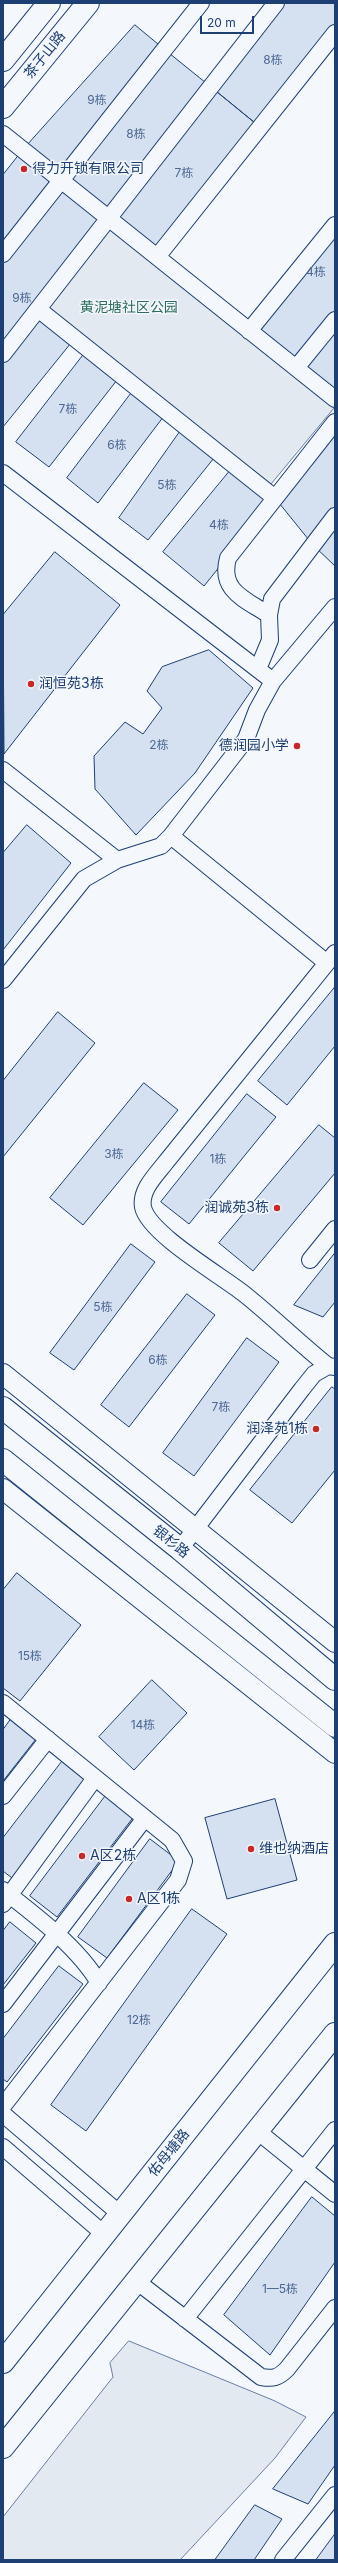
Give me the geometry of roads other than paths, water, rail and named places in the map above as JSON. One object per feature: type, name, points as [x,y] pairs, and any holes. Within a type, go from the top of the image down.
[{"type":"main road","name":"茶子山路","points":[[3,60],[49,3]]},
{"type":"main road","name":"茶子山路","points":[[3,107],[88,3]]},
{"type":"main road","name":"银杉路","points":[[3,1408],[180,1549],[335,1680]]},
{"type":"main road","points":[[3,1460],[335,1726]]},
{"type":"main road","name":"佑母塘路","points":[[3,2362],[335,1944]]},
{"type":"main road","points":[[3,2447],[135,2280],[335,2034]]},
{"type":"street","points":[[3,254],[201,3]]},
{"type":"street","points":[[3,354],[276,3]]},
{"type":"street","points":[[157,257],[335,33]]},
{"type":"street","points":[[3,134],[335,399]]},
{"type":"street","points":[[249,330],[335,225]]},
{"type":"street","points":[[38,309],[275,498]]},
{"type":"street","points":[[296,368],[335,320]]},
{"type":"street","points":[[269,615],[237,594],[225,579],[225,570],[228,558],[335,422]]},
{"type":"street","points":[[3,473],[273,681]]},
{"type":"street","points":[[258,669],[270,640],[269,615],[272,600],[276,592],[335,516]]},
{"type":"street","points":[[3,980],[84,879],[117,860],[161,846],[171,836],[246,739],[257,710],[273,681],[335,607]]},
{"type":"street","points":[[3,770],[117,860]]},
{"type":"street","points":[[171,836],[332,958],[166,1162],[145,1190],[142,1198],[145,1214],[150,1222],[194,1258],[243,1293],[333,1366],[314,1374],[180,1549]]},
{"type":"street","points":[[310,1260],[335,1229]]},
{"type":"street","name":"银杉路","points":[[3,1374],[197,1528],[335,1642]]},
{"type":"street","points":[[3,1489],[335,1753]]},
{"type":"street","points":[[3,1703],[145,1818],[178,1847],[184,1862],[182,1872],[178,1880],[3,2106]]},
{"type":"street","points":[[3,1796],[48,1739]]},
{"type":"street","points":[[96,1778],[5,1896],[56,1934],[93,1972],[99,1983]]},
{"type":"street","points":[[3,2004],[145,1818]]},
{"type":"street","points":[[3,2114],[120,2214]]},
{"type":"street","points":[[256,2130],[335,2194]]},
{"type":"street","points":[[185,2319],[335,2130]]},
{"type":"street","points":[[3,2147],[104,2234]]},
{"type":"street","points":[[135,2280],[261,2377],[270,2379],[278,2377],[287,2369],[335,2308]]},
{"type":"street","points":[[283,2560],[335,2495]]},
{"type":"place","name":"得力开锁有限公司","points":[[24,169]]},
{"type":"place","name":"润恒苑3栋","points":[[31,684]]},
{"type":"place","name":"德润园小学","points":[[297,746]]},
{"type":"place","name":"润诚苑3栋","points":[[277,1208]]},
{"type":"place","name":"润泽苑1栋","points":[[316,1429]]},
{"type":"place","name":"维也纳酒店","points":[[251,1849]]},
{"type":"place","name":"A区2栋","points":[[82,1856]]},
{"type":"place","name":"A区1栋","points":[[129,1899]]},
{"type":"park label","name":"黄泥塘社区公园","points":[[129,308]]}]
